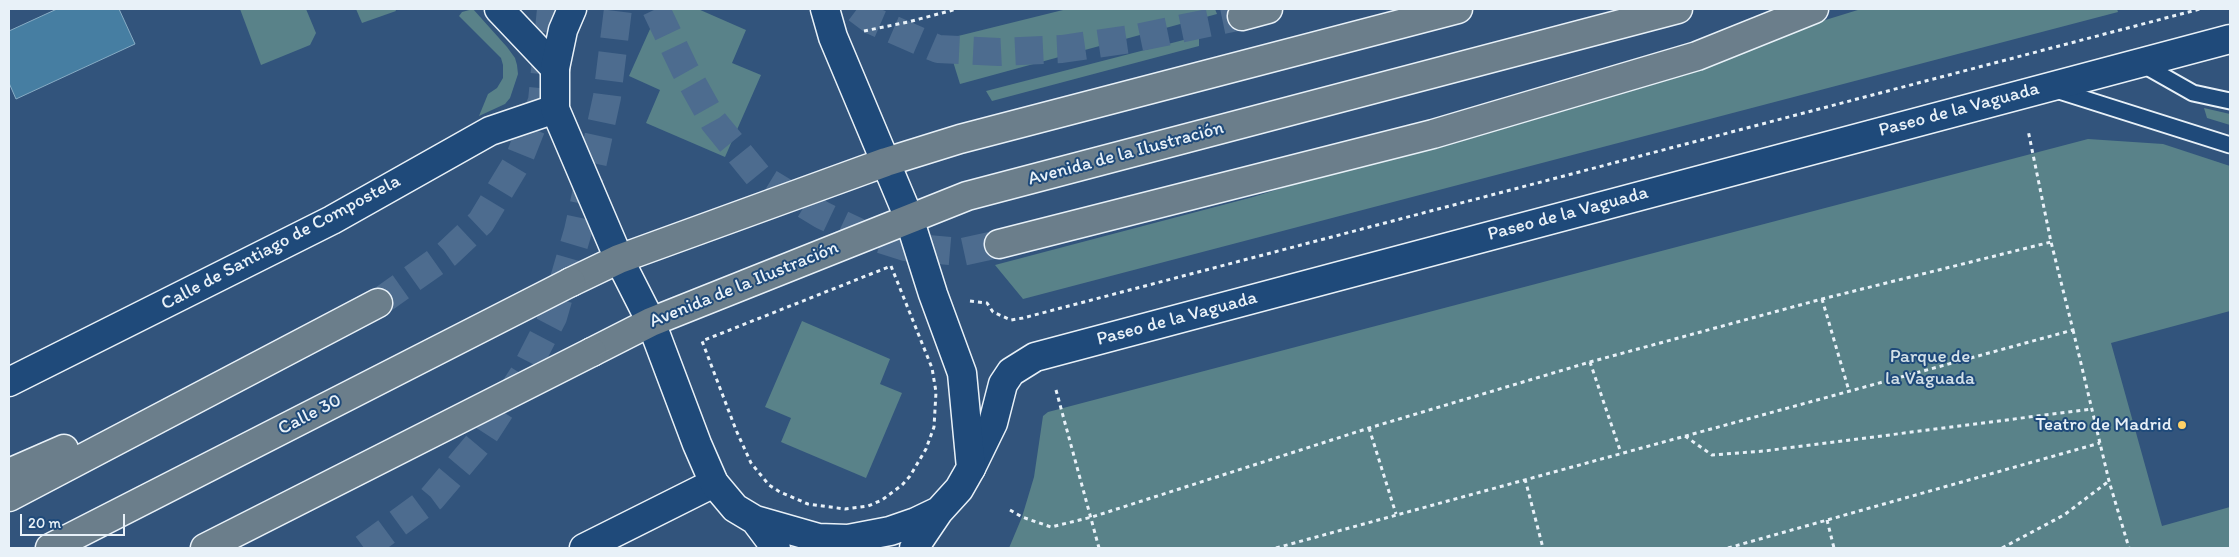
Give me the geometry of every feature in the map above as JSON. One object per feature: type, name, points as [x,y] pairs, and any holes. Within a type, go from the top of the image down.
[{"type":"highway","points":[[1242,16],[1268,9]]},
{"type":"highway","points":[[619,259],[886,162],[960,139],[1458,9]]},
{"type":"highway","name":"Avenida de la Ilustración","points":[[206,548],[651,322],[966,196],[1678,9]]},
{"type":"highway","points":[[999,244],[1433,134],[1697,56],[1814,9]]},
{"type":"highway","name":"Calle 30","points":[[50,548],[570,282],[619,259]]},
{"type":"highway","points":[[9,473],[117,427],[378,303],[9,497]]},
{"type":"street","points":[[499,9],[555,68]]},
{"type":"street","points":[[572,9],[562,30],[555,68],[555,109],[619,259],[651,322],[697,444],[714,483],[735,508],[755,520],[818,538],[848,539],[890,531],[939,511]]},
{"type":"street","points":[[825,9],[834,37],[909,218],[962,373],[971,468]]},
{"type":"street","name":"Paseo de la Vaguada","points":[[939,511],[959,489],[971,468],[993,423],[1003,384],[1011,372],[1036,357],[2230,39]]},
{"type":"street","name":"Calle de Santiago de Compostela","points":[[9,382],[332,220],[490,131],[555,109]]},
{"type":"street","points":[[584,548],[714,483]]},
{"type":"street","points":[[914,548],[939,511]]},
{"type":"street","points":[[755,520],[776,548]]},
{"type":"lane","points":[[2138,62],[2193,93],[2230,101]]},
{"type":"lane","points":[[2045,87],[2230,145]]},
{"type":"path","points":[[834,37],[908,22],[957,9]]},
{"type":"path","points":[[910,312],[954,300],[976,301],[987,303],[993,312],[1010,320],[1023,318],[1252,256],[2200,9]]},
{"type":"path","points":[[2028,130],[2051,242],[2109,481],[2129,548]]},
{"type":"path","points":[[1010,510],[1022,517],[1052,527],[1092,517],[1369,428],[1590,362],[1822,299],[2051,242]]},
{"type":"path","points":[[891,266],[910,312],[932,368],[937,408],[934,427],[926,449],[910,476],[902,485],[882,500],[868,506],[845,508],[808,504],[769,485],[751,463],[736,430],[702,341],[891,266]]},
{"type":"path","points":[[1822,299],[1849,391]]},
{"type":"path","points":[[1276,548],[2073,330]]},
{"type":"path","points":[[1590,362],[1622,453]]},
{"type":"path","points":[[1056,390],[1099,548]]},
{"type":"path","points":[[1685,436],[1712,456],[2092,410]]},
{"type":"path","points":[[1369,428],[1396,514]]},
{"type":"path","points":[[1728,548],[2100,443]]},
{"type":"path","points":[[1525,479],[1543,548]]},
{"type":"path","points":[[2002,548],[2064,515],[2109,481]]},
{"type":"path","points":[[1828,520],[1834,548]]},
{"type":"green space","points":[[240,9],[306,9],[316,33],[310,45],[261,65]]},
{"type":"green space","points":[[356,9],[395,9],[396,11],[362,23]]},
{"type":"green space","points":[[473,9],[515,58],[518,74],[510,98],[505,104],[479,116],[488,94],[497,88],[503,78],[503,65],[501,58],[459,16],[462,12]]},
{"type":"green space","points":[[659,9],[698,9],[746,30],[732,63],[761,75],[725,157],[646,123],[660,90],[629,76]]},
{"type":"green space","points":[[1067,9],[1215,9],[1217,14],[960,84],[946,39]]},
{"type":"green space","points":[[1861,9],[2117,9],[2118,12],[1023,299],[995,265],[1253,197]]},
{"type":"green space","points":[[1199,36],[1199,46],[992,101],[986,91]]},
{"type":"green space","points":[[2204,108],[2230,114],[2230,125],[2207,118]]},
{"type":"green space","name":"Parque de la Vaguada","points":[[2088,139],[2163,144],[2230,166],[2230,311],[2111,343],[2162,526],[2230,507],[2230,548],[1009,548],[1022,517],[1034,477],[1043,416],[1048,412]]},
{"type":"green space","points":[[802,321],[890,359],[880,384],[902,393],[866,478],[781,442],[791,418],[765,407]]},
{"type":"water","points":[[57,9],[119,9],[135,44],[16,99],[9,83],[9,31]]},
{"type":"tunnel","points":[[378,303],[447,254],[481,222],[519,159],[542,101],[551,9]]},
{"type":"tunnel","points":[[364,548],[432,498],[481,440],[523,375],[553,317],[578,231],[607,97],[618,9]]},
{"type":"tunnel","points":[[656,9],[685,70],[714,122],[758,176],[822,215],[858,232],[905,247],[962,252],[999,244]]},
{"type":"tunnel","points":[[857,9],[873,21],[938,49],[999,52],[1062,49],[1131,39],[1242,16]]},
{"type":"place","name":"Teatro de Madrid","points":[[2182,425]]}]
